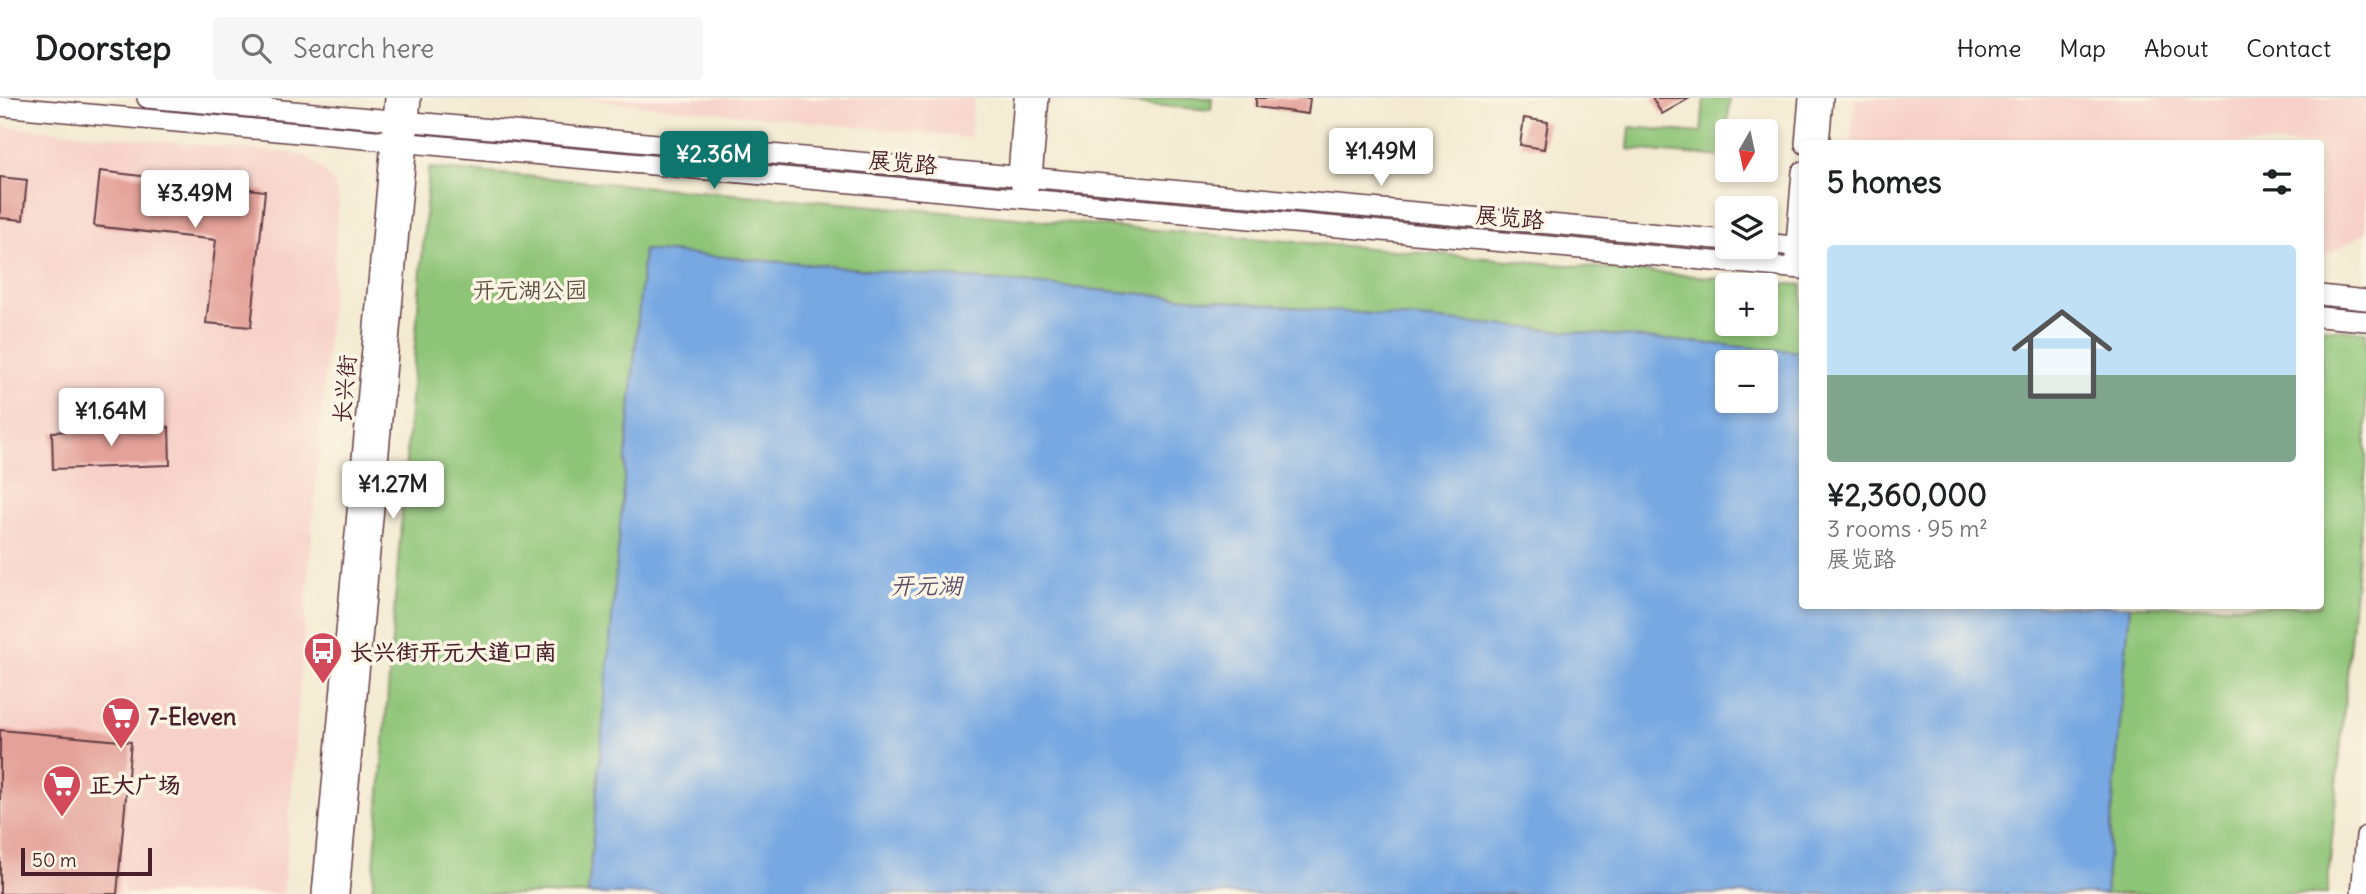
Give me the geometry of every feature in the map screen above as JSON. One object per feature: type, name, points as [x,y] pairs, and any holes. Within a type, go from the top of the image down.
[{"type":"street","name":"展览路","points":[[147,98],[1715,239]]},
{"type":"street","name":"长兴街","points":[[395,98],[401,122]]},
{"type":"street","name":"长兴街","points":[[322,894],[401,122],[411,98]]},
{"type":"street","points":[[1024,98],[1024,197]]},
{"type":"street","points":[[1025,176],[1039,98]]},
{"type":"street","points":[[1805,140],[1809,98]]},
{"type":"street","points":[[1819,140],[1823,98]]},
{"type":"street","name":"展览路","points":[[0,106],[1798,268]]},
{"type":"street","name":"长兴街","points":[[338,894],[399,143]]},
{"type":"street","points":[[1778,244],[1799,247],[1798,268]]},
{"type":"street","points":[[2324,295],[2366,300]]},
{"type":"street","points":[[2324,317],[2366,321]]},
{"type":"street","points":[[2361,894],[2366,836]]},
{"type":"shaded area","points":[[574,98],[974,98],[970,138]]},
{"type":"shaded area","points":[[1855,98],[2366,98],[2366,232],[2324,256],[2324,140],[1851,140]]},
{"type":"shaded area","points":[[0,126],[307,157],[333,182],[339,198],[283,894],[0,894]]},
{"type":"green space","points":[[1115,98],[1212,98],[1211,110],[1114,102]]},
{"type":"green space","points":[[1704,98],[1730,98],[1728,119],[1715,119],[1715,156],[1628,149],[1630,127],[1701,133]]},
{"type":"green space","name":"开元湖公园","points":[[429,168],[1715,278],[1715,336],[1778,336],[1778,283],[1799,285],[1799,352],[644,250],[588,894],[372,894]]},
{"type":"green space","points":[[2324,328],[2366,332],[2366,467],[2327,894],[2105,894],[2130,609],[2324,609]]},
{"type":"water","name":"开元湖","points":[[644,250],[1799,352],[1799,609],[2130,609],[2105,894],[588,894]]},
{"type":"building","points":[[1256,98],[1310,98],[1308,114],[1256,107]]},
{"type":"building","points":[[1652,98],[1690,98],[1662,114]]},
{"type":"building","points":[[1524,118],[1548,122],[1544,149],[1520,145]]},
{"type":"building","points":[[100,171],[265,191],[251,327],[206,323],[216,240],[94,226]]},
{"type":"building","points":[[0,177],[27,180],[23,220],[0,218]]},
{"type":"building","points":[[169,427],[170,465],[53,469],[52,432]]},
{"type":"building","name":"正大广场","points":[[0,730],[131,742],[117,894],[0,894]]},
{"type":"place","name":"长兴街开元大道口南","points":[[323,685]]},
{"type":"place","name":"7-Eleven","points":[[121,750]]},
{"type":"place","name":"正大广场","points":[[62,818]]}]
